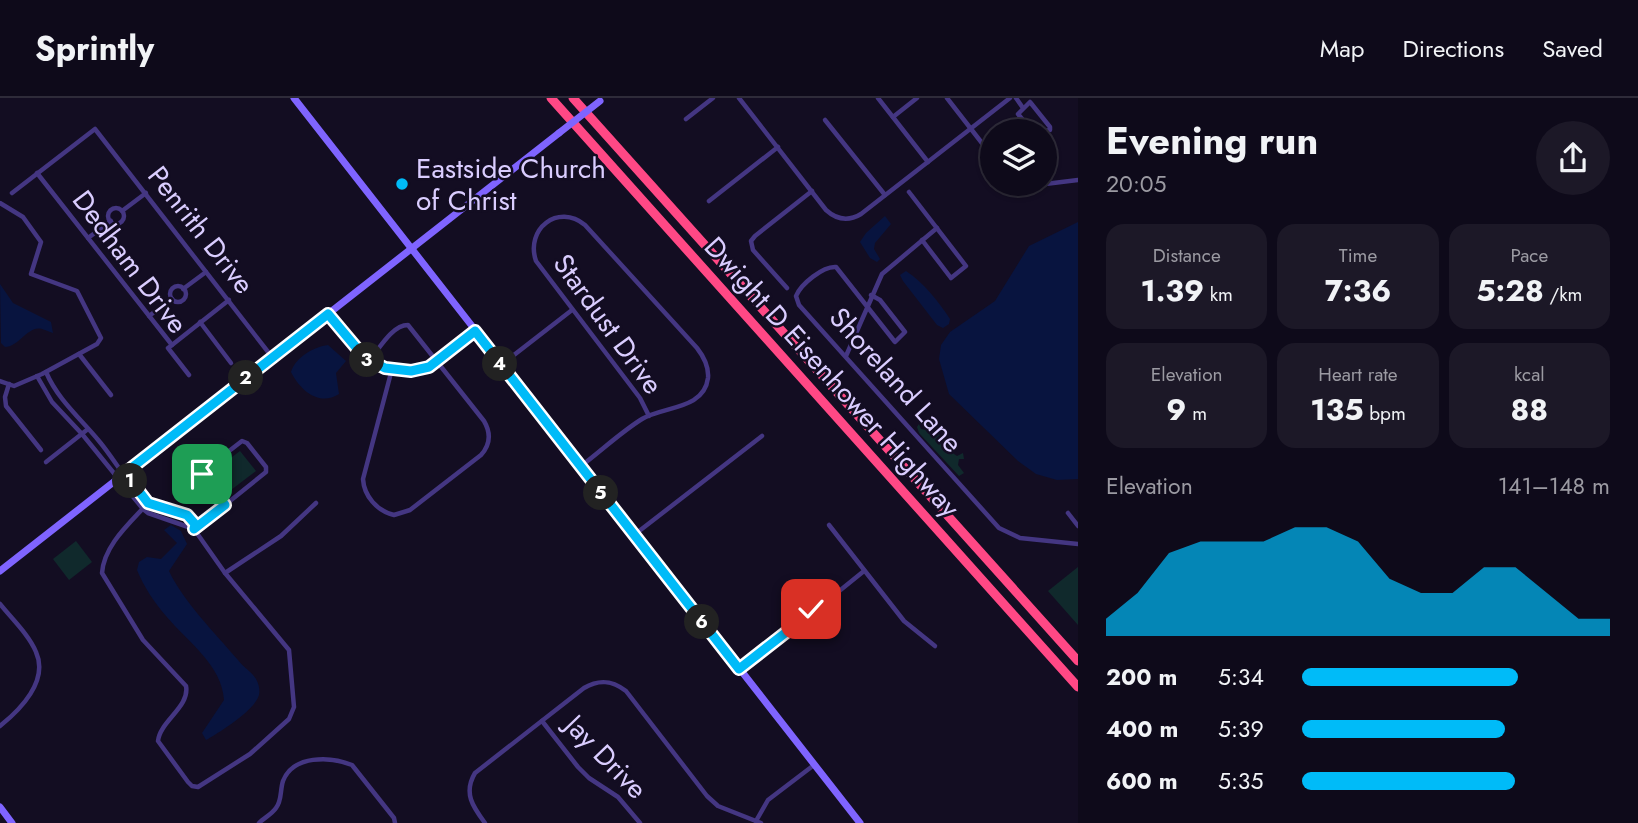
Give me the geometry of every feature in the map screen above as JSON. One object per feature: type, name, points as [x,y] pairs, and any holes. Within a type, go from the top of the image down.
[{"type":"highway","name":"Dwight D Eisenhower Highway","points":[[551,98],[1078,688]]},
{"type":"highway","name":"Dwight D Eisenhower Highway","points":[[573,98],[1078,661]]},
{"type":"street","points":[[293,98],[860,823]]},
{"type":"street","points":[[686,119],[713,98]]},
{"type":"street","points":[[739,98],[830,213],[836,218],[847,219],[859,215],[1010,98]]},
{"type":"street","points":[[878,98],[928,162]]},
{"type":"street","points":[[892,117],[917,98]]},
{"type":"street","points":[[947,98],[980,140]]},
{"type":"street","points":[[1016,98],[1023,108]]},
{"type":"street","points":[[0,571],[602,99]]},
{"type":"street","points":[[1022,119],[1018,114],[1032,103],[1044,119]]},
{"type":"street","points":[[825,120],[885,195]]},
{"type":"street","name":"Penrith Drive","points":[[37,173],[95,129],[273,357]]},
{"type":"street","points":[[709,201],[778,147]]},
{"type":"street","points":[[12,193],[37,173]]},
{"type":"street","name":"Dedham Drive","points":[[37,173],[172,345],[168,348],[189,375]]},
{"type":"street","points":[[1057,183],[1078,180]]},
{"type":"street","points":[[787,288],[753,250],[751,241],[812,191]]},
{"type":"street","points":[[909,192],[965,265],[953,277],[922,240]]},
{"type":"street","points":[[122,211],[146,193]]},
{"type":"street","points":[[0,203],[23,217],[41,242],[31,274],[77,291],[100,332],[98,343],[41,374],[14,386],[0,381]]},
{"type":"street","points":[[111,211],[122,211],[124,218],[121,222],[116,224],[111,221],[111,211]]},
{"type":"street","name":"Stardust Drive","points":[[566,217],[581,222],[697,348],[706,362],[708,380],[699,396],[690,402],[649,416],[640,398],[572,310],[538,266],[533,254],[535,236],[548,221],[566,217]]},
{"type":"street","points":[[88,238],[111,221]]},
{"type":"street","points":[[846,356],[885,271],[937,228]]},
{"type":"street","name":"Shoreland Lane","points":[[867,306],[833,266],[800,288],[796,296],[799,305],[999,528],[1025,539],[1078,544]]},
{"type":"street","points":[[183,289],[206,272]]},
{"type":"street","points":[[172,299],[172,289],[183,289]]},
{"type":"street","points":[[172,299],[176,302],[183,300],[183,289]]},
{"type":"street","points":[[867,306],[894,342],[905,334],[880,300],[872,295]]},
{"type":"street","points":[[149,316],[172,299]]},
{"type":"street","points":[[172,345],[229,300]]},
{"type":"street","points":[[501,365],[572,310]]},
{"type":"street","points":[[328,314],[358,352],[369,361],[392,369],[420,371],[475,331]]},
{"type":"street","points":[[200,323],[231,363]]},
{"type":"street","points":[[369,361],[389,336],[406,325],[410,327],[484,421],[488,430],[488,443],[481,455],[410,510],[391,515],[381,510],[372,500],[365,489],[363,479],[392,369]]},
{"type":"street","points":[[79,354],[111,395]]},
{"type":"street","points":[[41,374],[148,503],[187,515],[195,524],[194,529]]},
{"type":"street","points":[[41,374],[52,402],[82,434],[143,509],[194,529],[225,573],[289,650],[294,710],[289,719],[248,755],[201,786],[192,786],[158,741],[159,733],[185,697],[186,686],[143,640],[102,573],[115,540],[143,509],[148,503]]},
{"type":"street","points":[[9,384],[5,397],[6,406],[41,450]]},
{"type":"street","points":[[581,467],[649,416]]},
{"type":"street","points":[[47,462],[88,429]]},
{"type":"street","points":[[634,535],[762,436]]},
{"type":"street","points":[[194,529],[225,505],[266,471],[266,467],[245,442],[238,443],[202,472],[203,478],[225,505]]},
{"type":"street","points":[[225,573],[281,536],[316,503]]},
{"type":"street","points":[[1068,513],[1078,526]]},
{"type":"street","points":[[829,525],[904,621],[935,646]]},
{"type":"street","points":[[739,669],[809,611],[836,594],[864,571]]},
{"type":"street","points":[[0,604],[34,647],[40,664],[36,682],[24,703],[0,726]]},
{"type":"street","points":[[485,823],[470,799],[472,777],[480,768],[590,685],[602,682],[617,685],[629,695],[707,796],[718,806],[758,822],[768,800],[814,765]]},
{"type":"street","name":"Jay Drive","points":[[542,721],[578,767],[589,778],[618,797],[640,823]]},
{"type":"street","points":[[259,823],[277,807],[287,774],[296,765],[313,760],[352,765],[395,821]]},
{"type":"street","points":[[0,807],[12,823]]},
{"type":"green space","points":[[919,424],[921,429],[941,429],[939,434],[954,454],[957,456],[963,453],[964,459],[959,459],[958,465],[964,473],[959,476],[919,433]]},
{"type":"green space","points":[[240,451],[256,471],[227,493],[211,473]]},
{"type":"green space","points":[[76,541],[92,562],[69,580],[53,559]]},
{"type":"green space","points":[[1078,567],[1078,625],[1048,591]]},
{"type":"shaded area","points":[[885,216],[891,224],[875,243],[874,249],[880,259],[877,262],[870,258],[860,242]]},
{"type":"shaded area","points":[[1078,222],[1078,479],[1057,480],[1036,474],[1018,461],[949,394],[939,359],[941,345],[950,332],[995,301],[1029,246]]},
{"type":"shaded area","points":[[906,271],[936,299],[950,319],[949,324],[943,328],[937,325],[903,281],[900,275]]},
{"type":"shaded area","points":[[0,284],[13,303],[51,322],[53,333],[42,329],[32,330],[15,344],[5,347],[1,343]]},
{"type":"shaded area","points":[[328,345],[346,361],[336,373],[339,394],[324,399],[311,395],[299,385],[291,372],[306,354]]},
{"type":"shaded area","points":[[171,525],[181,531],[187,544],[169,571],[182,594],[254,676],[259,687],[259,695],[251,707],[206,740],[202,733],[224,700],[222,687],[211,665],[157,605],[137,570],[139,562],[147,557],[161,559],[177,543],[164,530]]},
{"type":"place","name":"Eastside Church of Christ","points":[[402,184]]},
{"type":"route","points":[[202,474],[225,505],[194,529],[195,524],[187,515],[148,503],[125,473],[328,314],[358,352],[385,368],[420,371],[475,331],[739,669],[811,609]]}]
